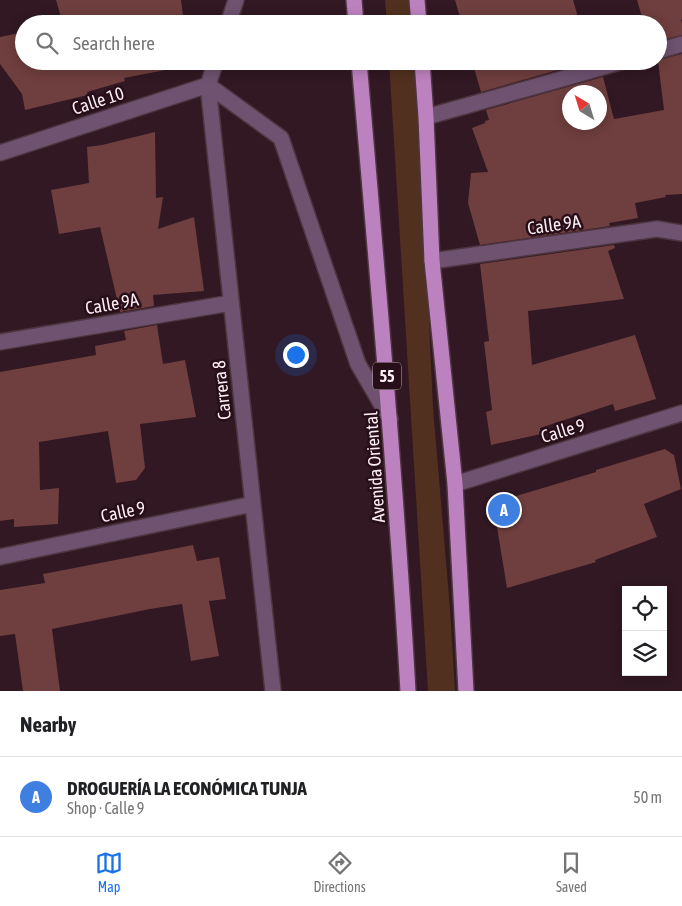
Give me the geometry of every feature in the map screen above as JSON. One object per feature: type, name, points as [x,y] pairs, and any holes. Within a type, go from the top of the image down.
[{"type":"main road","points":[[354,0],[355,15]]},
{"type":"main road","points":[[417,0],[418,15]]},
{"type":"main road","name":"Avenida Oriental","points":[[360,70],[390,420],[408,691]]},
{"type":"main road","points":[[423,70],[432,261],[456,484],[466,691]]},
{"type":"street","points":[[231,15],[236,0]]},
{"type":"street","points":[[667,48],[682,44]]},
{"type":"street","name":"Carrera 8","points":[[213,70],[208,85],[273,691]]},
{"type":"street","points":[[426,117],[594,70]]},
{"type":"street","points":[[208,85],[281,138],[358,364],[390,420]]},
{"type":"street","name":"Calle 10","points":[[0,153],[208,85]]},
{"type":"street","name":"Calle 9A","points":[[432,261],[657,229],[682,233]]},
{"type":"street","name":"Calle 9A","points":[[0,342],[231,303]]},
{"type":"street","name":"Calle 9","points":[[456,484],[682,414]]},
{"type":"street","name":"Calle 9","points":[[0,557],[253,504]]},
{"type":"shaded area","points":[[385,0],[414,0],[415,15],[386,15]]},
{"type":"shaded area","points":[[390,70],[417,70],[433,408],[455,691],[428,691]]},
{"type":"building","points":[[56,0],[181,0],[183,15],[60,15]]},
{"type":"building","points":[[455,0],[573,0],[577,15],[459,15]]},
{"type":"building","points":[[637,0],[682,0],[682,35],[667,39],[667,15],[641,15]]},
{"type":"building","points":[[15,34],[15,70],[165,70],[124,78],[125,81],[87,92],[88,95],[25,110],[22,94],[0,64],[0,37]]},
{"type":"building","points":[[682,54],[682,194],[665,195],[666,197],[635,203],[638,218],[609,223],[610,226],[480,245],[468,203],[471,173],[488,172],[472,128],[489,120],[486,110],[562,89],[562,130],[607,130],[607,92],[614,119],[664,110],[659,70],[667,70],[667,58]]},
{"type":"building","points":[[475,70],[558,70],[481,92]]},
{"type":"building","points":[[603,77],[605,85],[575,85]]},
{"type":"building","points":[[155,132],[156,198],[163,197],[158,229],[194,217],[204,291],[153,295],[154,306],[120,312],[100,227],[59,234],[51,190],[89,183],[87,147]]},
{"type":"building","points":[[614,245],[615,248],[608,251],[624,299],[528,311],[532,365],[635,335],[656,399],[615,411],[613,404],[540,428],[541,434],[491,445],[486,412],[492,410],[484,342],[489,341],[480,264]]},
{"type":"building","points":[[157,325],[163,364],[185,360],[196,417],[140,424],[145,468],[136,480],[116,483],[108,431],[39,442],[40,490],[59,488],[58,524],[14,527],[14,519],[0,521],[0,372],[96,355],[95,346],[126,340],[124,331]]},
{"type":"building","points":[[665,449],[674,455],[681,489],[644,504],[657,537],[595,560],[596,562],[507,588],[493,503]]},
{"type":"building","points":[[193,545],[197,561],[219,557],[226,599],[209,601],[219,656],[191,661],[182,604],[150,609],[52,629],[60,691],[23,691],[15,634],[0,636],[0,590],[45,583],[43,574]]},
{"type":"place","name":"DROGUERÍA LA ECONÓMICA TUNJA","points":[[504,510]]}]
